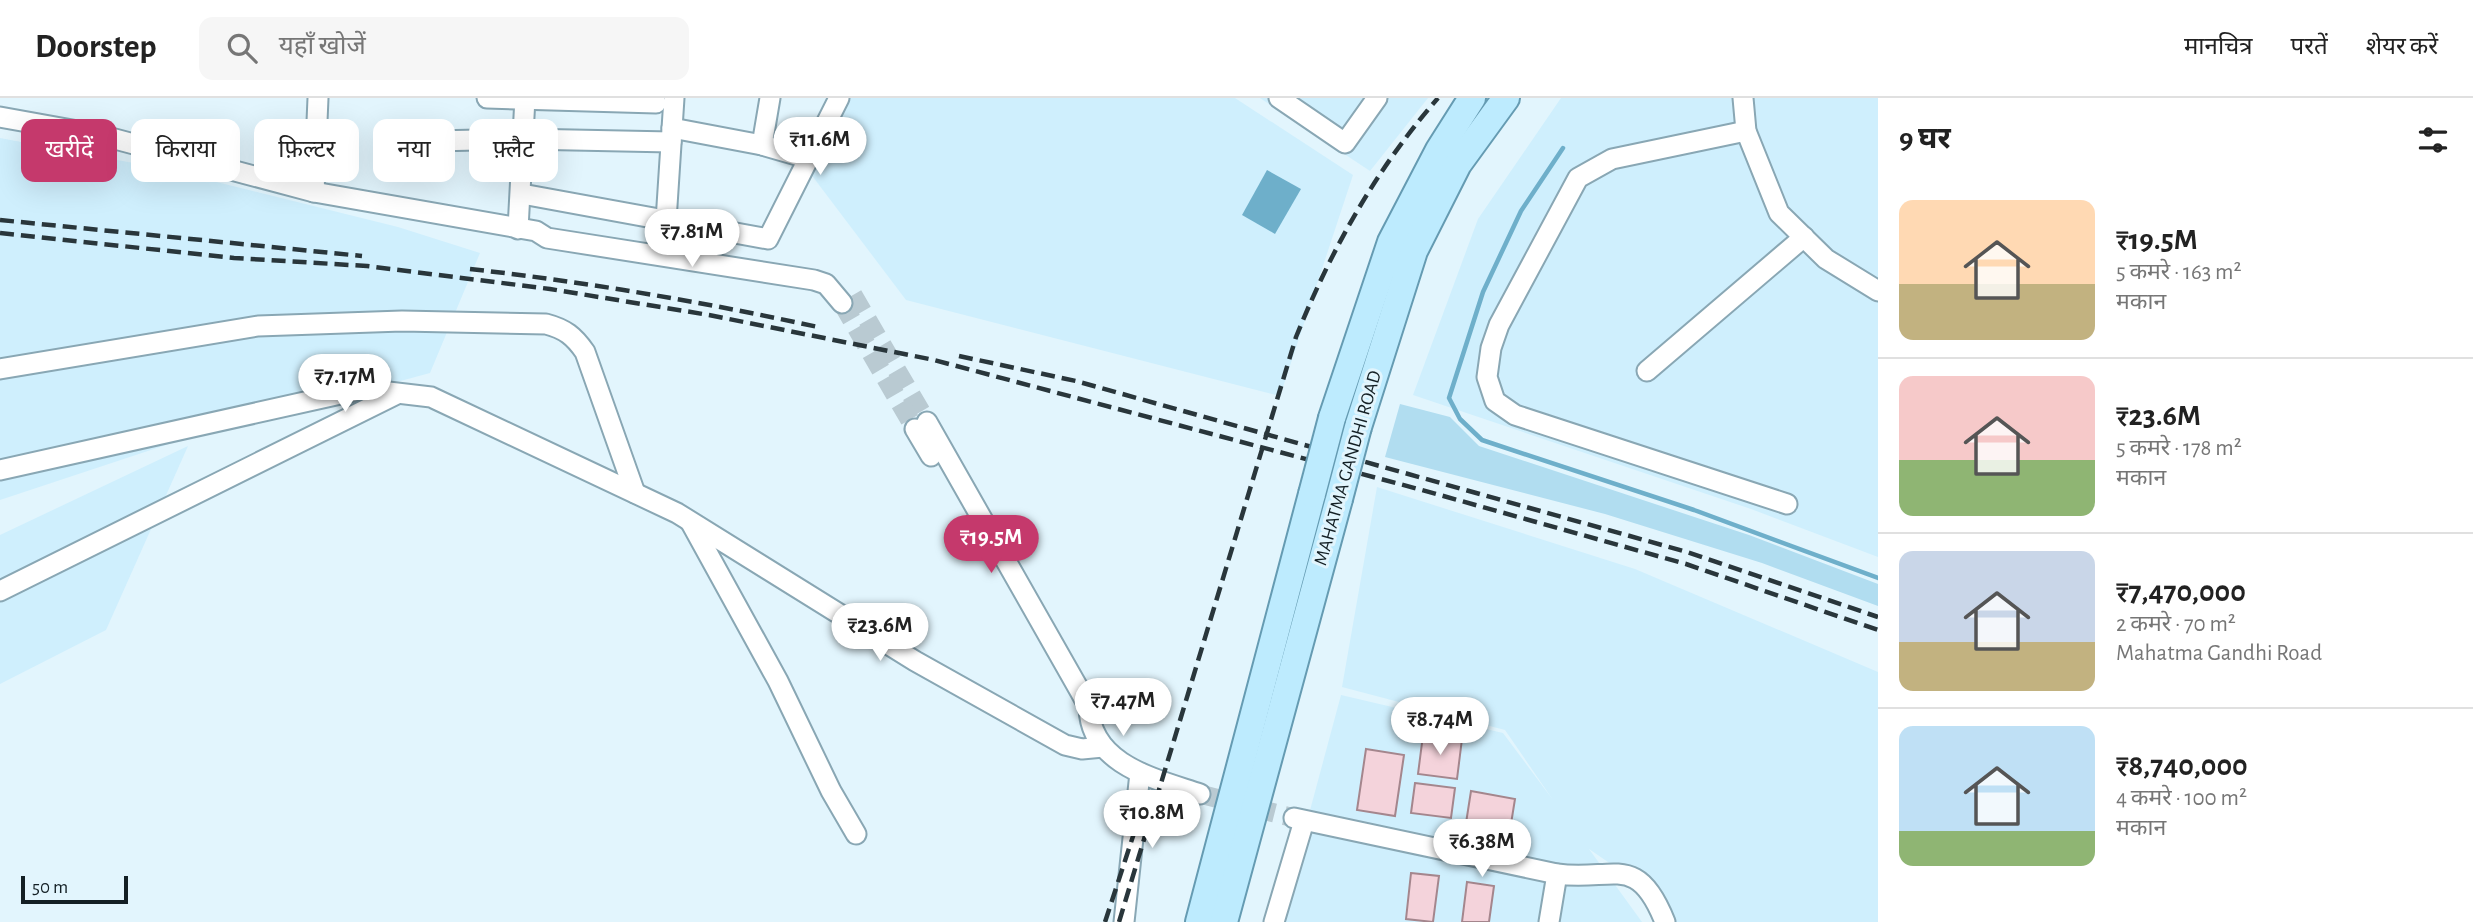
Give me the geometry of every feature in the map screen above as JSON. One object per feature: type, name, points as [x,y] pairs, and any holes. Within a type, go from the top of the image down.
[{"type":"main road","name":"MAHATMA GANDHI ROAD","points":[[1228,858],[1332,418],[1391,242],[1439,150],[1472,98]]},
{"type":"main road","name":"MAHATMA GANDHI ROAD","points":[[1228,858],[1414,251],[1458,164],[1506,98]]},
{"type":"main road","points":[[1182,922],[1228,858]]},
{"type":"main road","points":[[1199,922],[1228,858]]},
{"type":"main road","points":[[1224,922],[1228,858]]},
{"type":"main road","points":[[1228,858],[1236,922]]},
{"type":"street","points":[[4,98],[1,118],[100,135],[314,192],[527,230],[547,238],[814,280],[826,284],[847,299]]},
{"type":"street","points":[[314,192],[318,98]]},
{"type":"street","points":[[487,98],[665,100],[671,135],[666,221]]},
{"type":"street","points":[[524,119],[525,98]]},
{"type":"street","points":[[762,145],[770,98]]},
{"type":"street","points":[[522,194],[768,239],[839,98]]},
{"type":"street","points":[[1279,98],[1345,143],[1377,98]]},
{"type":"street","points":[[1743,98],[1746,131],[1779,213],[1826,259],[1878,291]]},
{"type":"street","points":[[1746,131],[1612,159],[1578,178],[1499,325],[1487,377],[1495,401],[1515,415],[1787,504]]},
{"type":"street","points":[[558,138],[671,135],[762,145],[807,158]]},
{"type":"street","points":[[522,182],[527,230]]},
{"type":"street","points":[[1647,371],[1804,237]]},
{"type":"street","points":[[0,369],[258,326],[323,322],[546,324],[562,328],[574,337],[585,352],[635,493]]},
{"type":"street","points":[[0,470],[363,389],[431,397],[690,521],[915,661],[1065,746],[1082,749],[1104,747]]},
{"type":"street","points":[[0,591],[398,393]]},
{"type":"street","points":[[921,425],[1079,713],[1090,718],[1104,747],[1113,757],[1140,773],[1200,794]]},
{"type":"street","points":[[690,521],[778,681],[831,791],[856,834]]},
{"type":"street","points":[[1124,922],[1140,773]]},
{"type":"street","points":[[1274,922],[1299,819],[1574,877],[1628,874],[1649,890],[1665,922]]},
{"type":"street","points":[[1549,922],[1557,874]]},
{"type":"shaded area","points":[[850,98],[1235,98],[1353,175],[1280,396],[906,300],[810,173]]},
{"type":"shaded area","points":[[1260,98],[1428,98],[1370,171]]},
{"type":"shaded area","points":[[1561,98],[1878,98],[1878,557],[1751,509],[1413,395],[1478,219]]},
{"type":"shaded area","points":[[0,138],[21,142],[21,182],[117,182],[117,160],[131,163],[131,182],[216,182],[398,227],[480,253],[430,373],[175,442],[0,500]]},
{"type":"shaded area","points":[[1267,170],[1301,189],[1275,234],[1242,215]]},
{"type":"shaded area","points":[[1400,404],[1450,417],[1479,446],[1749,535],[1878,584],[1878,606],[1762,563],[1605,514],[1385,457]]},
{"type":"shaded area","points":[[188,446],[106,630],[0,684],[0,535]]},
{"type":"shaded area","points":[[1377,487],[1635,569],[1878,672],[1878,922],[1669,922],[1662,899],[1589,849],[1642,922],[1280,922],[1341,695],[1503,733],[1553,800],[1505,730],[1342,687]]},
{"type":"building","points":[[1423,735],[1462,739],[1457,779],[1418,774]]},
{"type":"building","points":[[1366,749],[1404,755],[1395,816],[1357,810]]},
{"type":"building","points":[[1415,783],[1455,788],[1451,818],[1411,813]]},
{"type":"building","points":[[1471,791],[1515,799],[1510,830],[1466,823]]},
{"type":"building","points":[[1411,873],[1439,876],[1433,922],[1406,919]]},
{"type":"building","points":[[1467,882],[1494,886],[1489,922],[1462,922]]},
{"type":"waterway","points":[[1563,148],[1521,211],[1483,292],[1449,398],[1460,419],[1482,440],[1694,510],[1878,578]]},
{"type":"tunnel","points":[[853,295],[927,422]]},
{"type":"tunnel","points":[[842,303],[915,429]]},
{"type":"tunnel","points":[[1200,794],[1294,818]]},
{"type":"railway","points":[[1119,922],[1296,337],[1324,273],[1357,211],[1395,153],[1438,98]]},
{"type":"railway","points":[[0,220],[362,256]]},
{"type":"railway","points":[[0,233],[234,258],[367,266],[550,289],[709,315],[934,360],[1422,490],[1686,564],[1878,630]]},
{"type":"railway","points":[[470,269],[645,294],[818,327]]},
{"type":"railway","points":[[959,356],[1076,381],[1687,552],[1878,617]]},
{"type":"railway","points":[[1105,922],[1137,824]]}]
